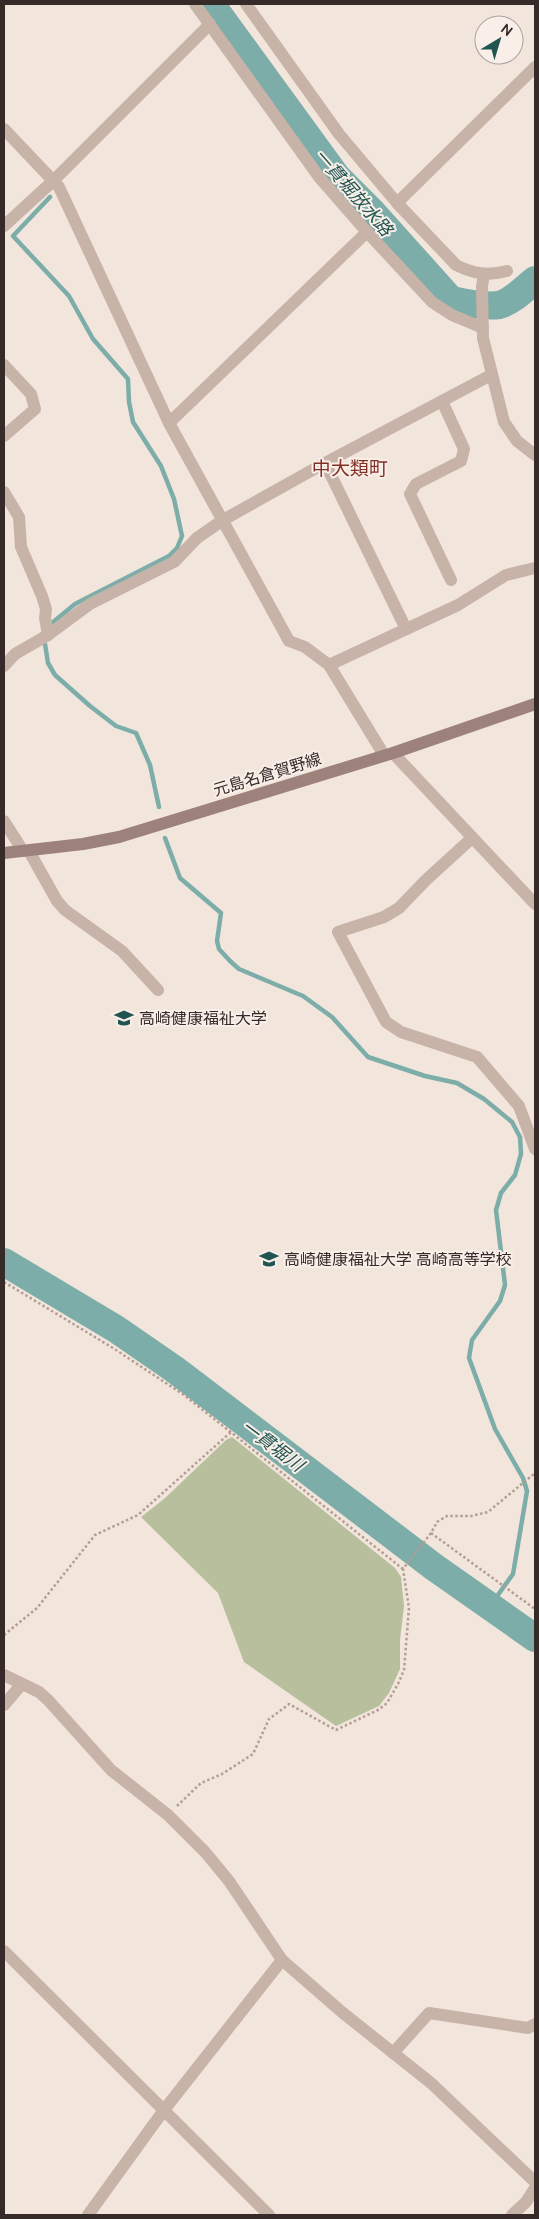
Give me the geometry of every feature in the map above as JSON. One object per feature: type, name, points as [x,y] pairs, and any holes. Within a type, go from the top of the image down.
[{"type":"main road","name":"元島名倉賀野線","points":[[4,853],[83,844],[119,837],[389,754],[535,704]]},
{"type":"street","points":[[195,4],[319,177],[367,232],[432,302],[452,315],[483,328]]},
{"type":"street","points":[[246,4],[339,134],[397,204],[456,265],[483,280]]},
{"type":"street","points":[[4,226],[53,181],[210,24]]},
{"type":"street","points":[[397,204],[535,67]]},
{"type":"street","points":[[4,129],[59,187],[169,423],[290,641],[305,647],[329,665],[389,754],[535,904]]},
{"type":"street","points":[[169,423],[367,232]]},
{"type":"street","points":[[483,280],[507,271]]},
{"type":"street","points":[[483,280],[483,338],[504,422],[516,441],[535,455]]},
{"type":"street","points":[[4,365],[31,394],[35,409],[4,436]]},
{"type":"street","points":[[4,666],[15,654],[48,634],[90,604],[174,562],[197,538],[223,520],[325,463],[491,375]]},
{"type":"street","points":[[442,401],[464,450],[461,461],[416,484],[410,494],[451,580]]},
{"type":"street","points":[[325,463],[406,629]]},
{"type":"street","points":[[4,492],[19,517],[21,547],[42,596],[46,609],[45,618],[48,634]]},
{"type":"street","points":[[329,665],[458,606],[506,575],[535,568]]},
{"type":"street","points":[[4,821],[26,851],[57,901],[65,910],[122,951],[158,990]]},
{"type":"street","points":[[472,838],[426,880],[399,908],[384,917],[338,932],[386,1022],[401,1032],[476,1057],[519,1106],[535,1149]]},
{"type":"street","points":[[4,1675],[38,1692],[48,1700],[111,1770],[168,1816],[205,1852],[229,1881],[282,1960],[431,2083],[535,2182]]},
{"type":"street","points":[[4,1705],[21,1685]]},
{"type":"street","points":[[4,1950],[269,2215]]},
{"type":"street","points":[[88,2215],[164,2110],[282,1960]]},
{"type":"street","points":[[393,2053],[429,2013],[528,2028],[535,2024]]},
{"type":"street","points":[[512,2215],[526,2202],[535,2188]]},
{"type":"path","points":[[4,1282],[113,1348],[184,1395],[403,1569],[410,1608],[404,1670],[387,1703],[378,1710],[336,1730],[289,1704],[269,1719],[253,1754],[222,1774],[201,1783],[168,1816]]},
{"type":"path","points":[[4,1635],[37,1608],[95,1535],[138,1515],[231,1432]]},
{"type":"path","points":[[403,1569],[431,1534],[437,1522],[447,1516],[471,1516],[488,1512],[535,1473]]},
{"type":"path","points":[[431,1534],[535,1609]]},
{"type":"green space","points":[[232,1437],[395,1568],[401,1577],[404,1606],[400,1640],[400,1669],[389,1693],[379,1706],[336,1726],[244,1662],[218,1593],[141,1517],[164,1499],[226,1440]]},
{"type":"waterway","name":"一貫堀放水路","points":[[211,4],[337,177],[373,213],[451,300],[481,305],[499,305],[513,298],[535,280]]},
{"type":"waterway","points":[[50,197],[13,236],[69,296],[93,339],[128,379],[129,402],[133,422],[161,466],[174,499],[182,536],[177,548],[169,556],[75,604],[52,623]]},
{"type":"waterway","points":[[45,644],[48,663],[55,675],[116,726],[136,733],[150,765],[159,807]]},
{"type":"waterway","points":[[165,838],[180,878],[221,913],[217,941],[219,949],[239,969],[303,996],[332,1017],[368,1057],[425,1076],[457,1083],[484,1099],[512,1122],[520,1137],[521,1154],[515,1175],[501,1193],[496,1210],[505,1285],[500,1301],[472,1340],[469,1358],[495,1429],[523,1478],[527,1491],[513,1574],[490,1606]]},
{"type":"waterway","name":"一貫堀川","points":[[4,1262],[116,1329],[174,1369],[434,1567],[535,1638]]},
{"type":"place","name":"高崎健康福祉大学","points":[[124,1018]]},
{"type":"place","name":"高崎健康福祉大学 高崎高等学校","points":[[269,1259]]},
{"type":"district","name":"中大類町","points":[[350,468]]}]
